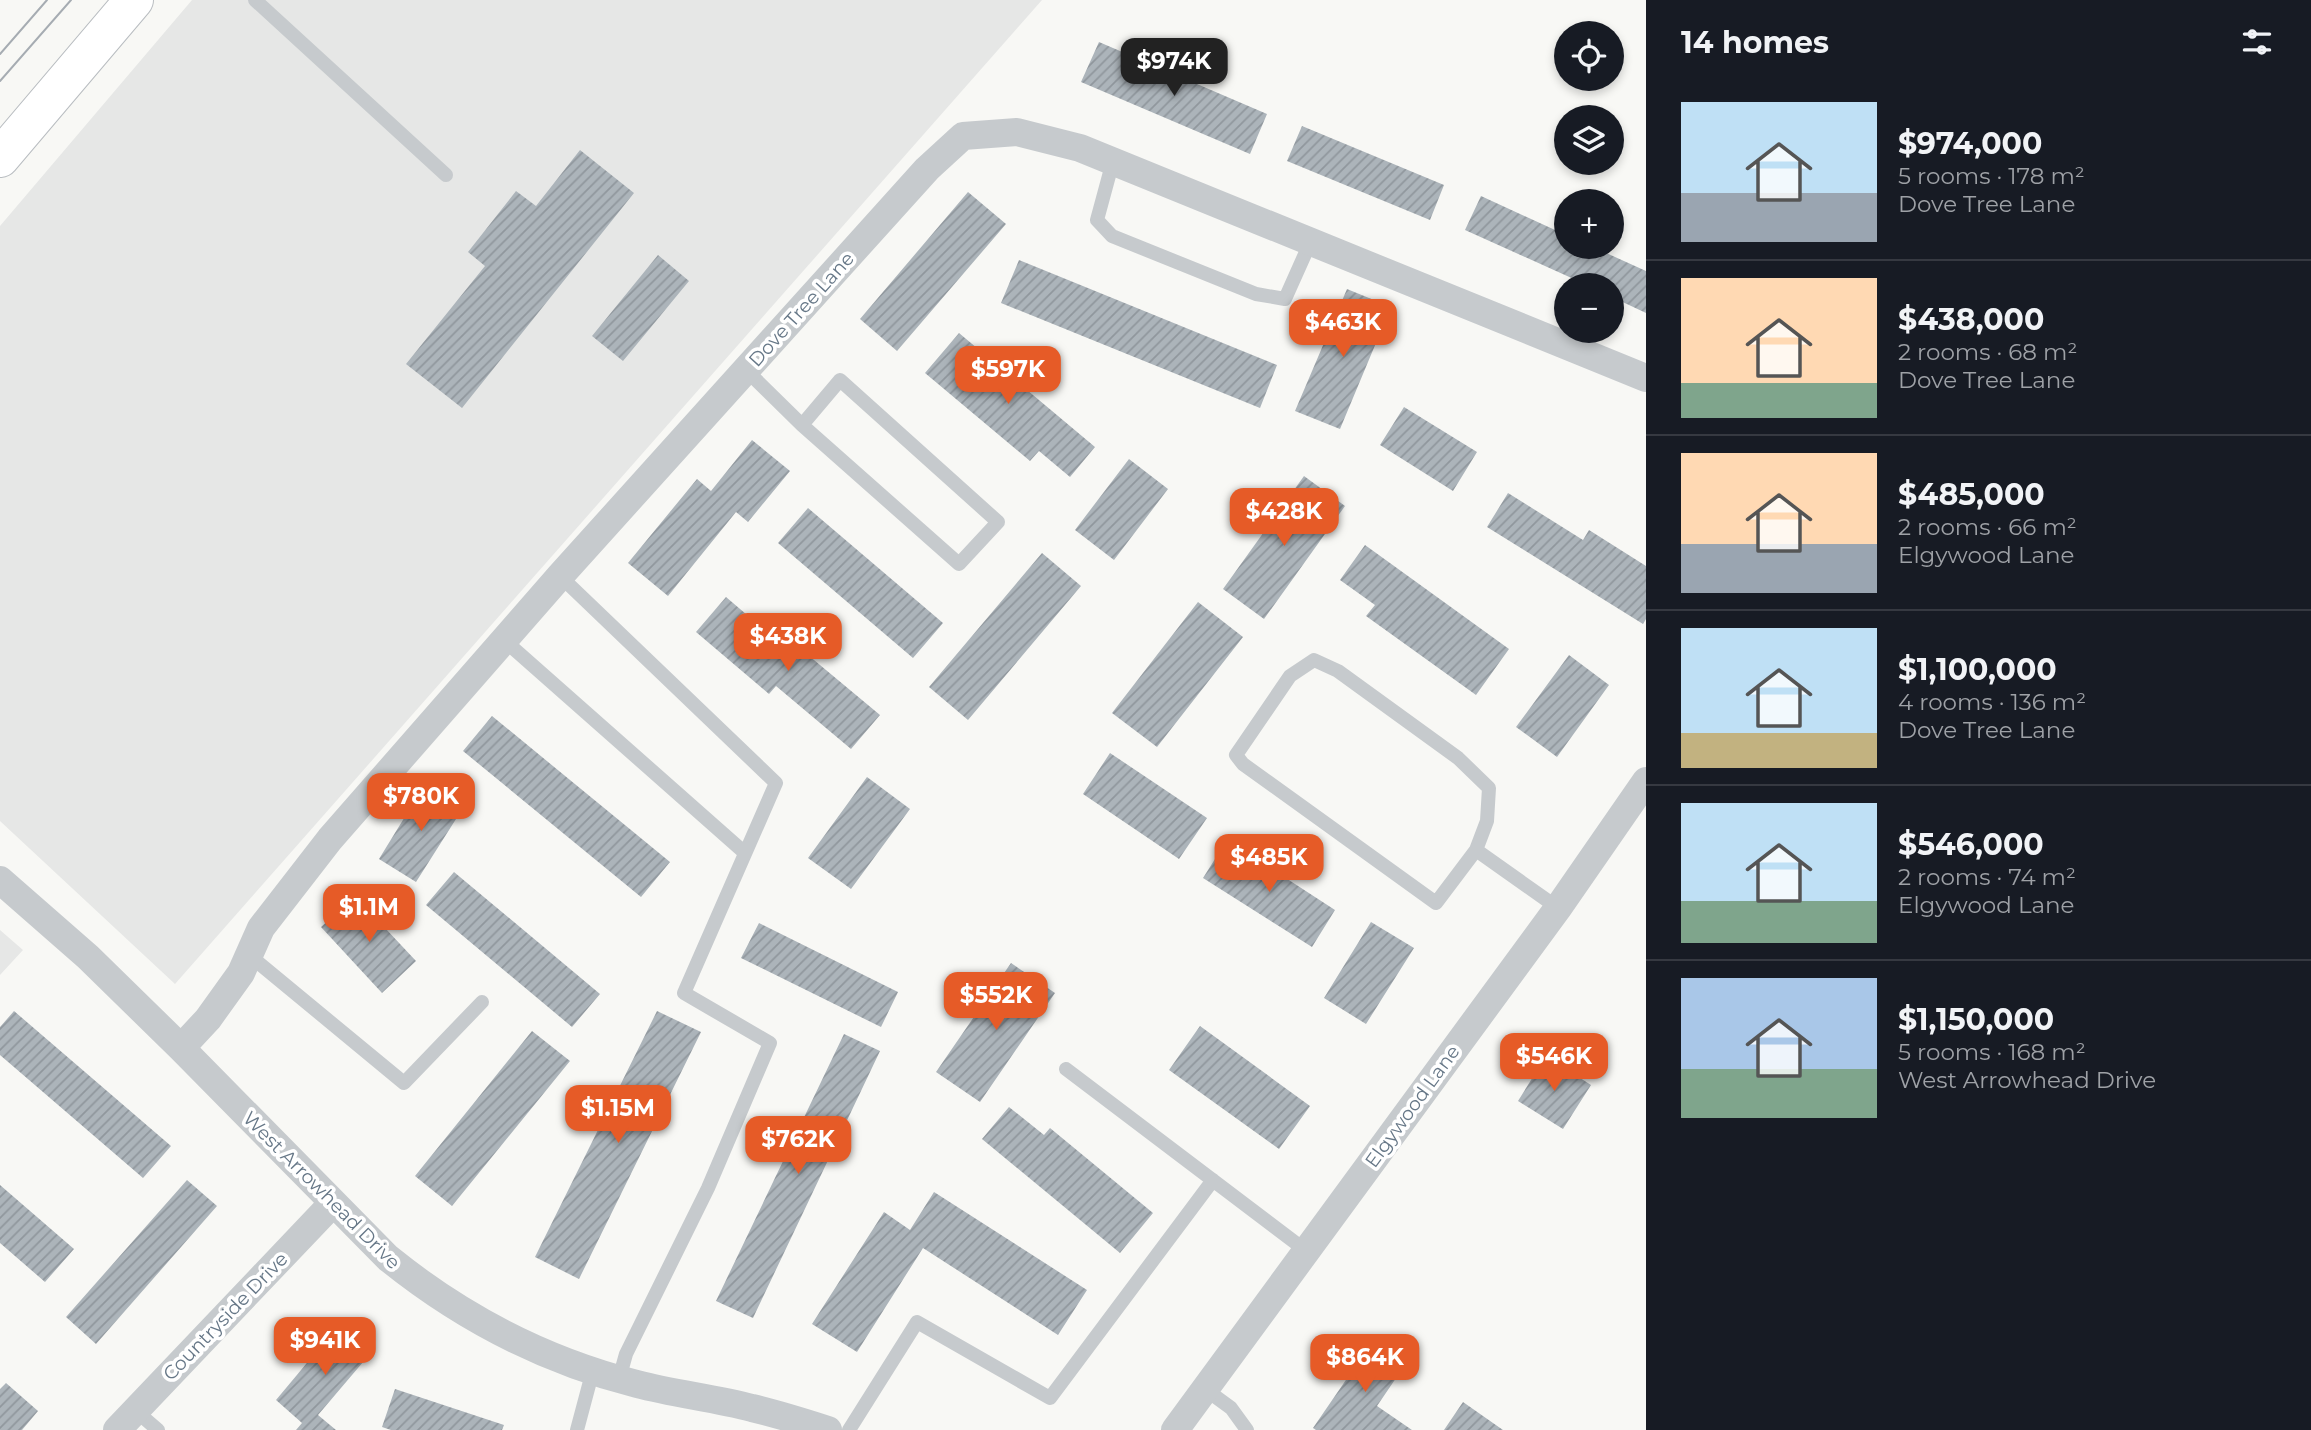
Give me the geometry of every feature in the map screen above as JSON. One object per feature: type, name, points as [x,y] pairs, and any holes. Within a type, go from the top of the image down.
[{"type":"main road","points":[[0,158],[134,0]]},
{"type":"street","name":"Dove Tree Lane","points":[[181,1048],[208,1019],[241,973],[261,929],[330,839],[560,576],[927,169],[963,136],[1017,132],[1080,148],[1646,378]]},
{"type":"street","name":"Elgywood Lane","points":[[1175,1430],[1558,908],[1646,781]]},
{"type":"street","name":"West Arrowhead Drive","points":[[0,880],[88,957],[388,1258],[417,1282],[472,1317],[531,1348],[606,1375],[751,1407],[828,1430]]},
{"type":"street","name":"Countryside Drive","points":[[127,1420],[334,1203]]},
{"type":"lane","points":[[255,0],[446,175]]},
{"type":"lane","points":[[1113,161],[1097,220],[1112,236],[1256,294],[1285,299],[1310,243]]},
{"type":"lane","points":[[746,370],[802,425],[959,564],[998,522],[840,380],[802,425]]},
{"type":"lane","points":[[560,576],[776,783],[684,993],[770,1043],[708,1188],[626,1354],[606,1375],[577,1430]]},
{"type":"lane","points":[[504,640],[745,853]]},
{"type":"lane","points":[[1314,660],[1338,671],[1458,758],[1489,788],[1487,821],[1476,850],[1436,903],[1243,764],[1236,755],[1290,676],[1314,660]]},
{"type":"lane","points":[[1476,850],[1558,908]]},
{"type":"lane","points":[[249,955],[404,1083],[482,1002]]},
{"type":"lane","points":[[1066,1069],[1305,1250]]},
{"type":"lane","points":[[849,1430],[917,1322],[1050,1398],[1213,1181]]},
{"type":"lane","points":[[1205,1389],[1231,1408],[1247,1430]]},
{"type":"lane","points":[[127,1420],[158,1430]]},
{"type":"shaded area","points":[[192,0],[1042,0],[175,984],[0,821],[0,226]]},
{"type":"shaded area","points":[[0,930],[23,950],[0,975]]},
{"type":"building","points":[[1099,42],[1267,114],[1250,154],[1081,82]]},
{"type":"building","points":[[1302,126],[1444,185],[1430,220],[1287,161]]},
{"type":"building","points":[[580,150],[634,193],[462,408],[406,364],[485,266],[468,252],[516,191],[536,206]]},
{"type":"building","points":[[968,192],[1006,224],[897,351],[860,319]]},
{"type":"building","points":[[1481,196],[1554,229],[1554,259],[1620,259],[1646,271],[1646,313],[1624,303],[1624,273],[1560,273],[1465,230]]},
{"type":"building","points":[[658,255],[689,281],[623,361],[592,336]]},
{"type":"building","points":[[1019,260],[1277,365],[1260,408],[1001,303]]},
{"type":"building","points":[[1347,289],[1391,307],[1340,429],[1295,411]]},
{"type":"building","points":[[959,333],[1095,447],[1070,477],[1039,451],[1030,461],[925,373]]},
{"type":"building","points":[[1404,407],[1477,452],[1453,491],[1380,445]]},
{"type":"building","points":[[752,440],[790,471],[748,522],[736,512],[668,596],[628,563],[697,479],[711,491]]},
{"type":"building","points":[[1129,459],[1168,489],[1114,560],[1075,530]]},
{"type":"building","points":[[1304,476],[1345,506],[1264,619],[1223,589]]},
{"type":"building","points":[[1508,493],[1583,540],[1589,530],[1646,566],[1646,619],[1643,624],[1487,527]]},
{"type":"building","points":[[808,508],[943,623],[913,658],[778,543]]},
{"type":"building","points":[[1365,545],[1509,649],[1476,695],[1366,616],[1375,605],[1340,580]]},
{"type":"building","points":[[1042,553],[1081,586],[968,720],[929,687]]},
{"type":"building","points":[[726,597],[796,657],[802,650],[880,715],[851,749],[776,686],[769,694],[696,632]]},
{"type":"building","points":[[1198,602],[1243,637],[1157,747],[1112,713]]},
{"type":"building","points":[[1569,655],[1609,685],[1557,757],[1516,727]]},
{"type":"building","points":[[492,716],[670,862],[641,897],[463,751]]},
{"type":"building","points":[[1110,753],[1207,818],[1179,859],[1083,794]]},
{"type":"building","points":[[867,777],[910,809],[851,889],[808,858]]},
{"type":"building","points":[[425,784],[463,808],[416,882],[379,859]]},
{"type":"building","points":[[1227,840],[1335,910],[1312,947],[1203,878]]},
{"type":"building","points":[[454,872],[600,994],[572,1027],[426,905]]},
{"type":"building","points":[[355,896],[416,961],[382,993],[321,927]]},
{"type":"building","points":[[1371,922],[1414,948],[1366,1024],[1324,998]]},
{"type":"building","points":[[759,923],[898,992],[881,1027],[741,958]]},
{"type":"building","points":[[1011,963],[1055,993],[980,1102],[936,1072]]},
{"type":"building","points":[[14,1011],[171,1146],[143,1178],[0,1055],[0,1027]]},
{"type":"building","points":[[657,1011],[701,1032],[579,1279],[535,1257]]},
{"type":"building","points":[[1200,1026],[1310,1106],[1279,1149],[1169,1070]]},
{"type":"building","points":[[532,1031],[570,1061],[452,1206],[415,1176]]},
{"type":"building","points":[[844,1034],[880,1051],[753,1318],[716,1301]]},
{"type":"building","points":[[1546,1056],[1591,1085],[1563,1129],[1518,1101]]},
{"type":"building","points":[[1009,1107],[1044,1135],[1050,1128],[1153,1213],[1120,1253],[982,1139]]},
{"type":"building","points":[[187,1180],[217,1206],[96,1344],[66,1317]]},
{"type":"building","points":[[0,1185],[74,1249],[45,1282],[0,1243]]},
{"type":"building","points":[[934,1192],[1087,1290],[1058,1335],[923,1248],[857,1352],[812,1324],[884,1212],[910,1230]]},
{"type":"building","points":[[342,1321],[375,1348],[318,1415],[336,1430],[296,1430],[302,1423],[276,1400]]},
{"type":"building","points":[[1374,1339],[1407,1362],[1377,1406],[1412,1430],[1316,1430],[1313,1428]]},
{"type":"building","points":[[6,1383],[38,1411],[22,1430],[0,1430],[0,1389]]},
{"type":"building","points":[[395,1389],[504,1425],[502,1430],[391,1430],[382,1427]]},
{"type":"building","points":[[1463,1402],[1503,1430],[1444,1430]]},
{"type":"tram line","points":[[0,54],[47,0]]},
{"type":"tram line","points":[[0,81],[71,0]]}]
